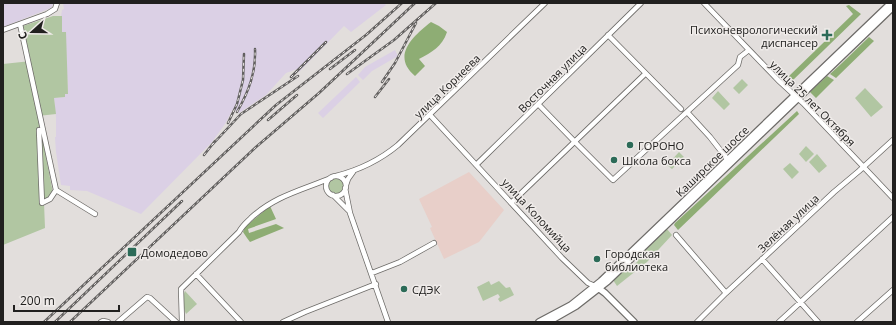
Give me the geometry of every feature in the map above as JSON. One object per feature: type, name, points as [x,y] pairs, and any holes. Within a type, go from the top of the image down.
[{"type":"main road","name":"Каширское шоссе","points":[[539,322],[566,308],[597,287],[728,160],[797,97],[891,3]]},
{"type":"main road","name":"Каширское шоссе","points":[[548,322],[572,309],[597,287],[893,7]]},
{"type":"main road","name":"улица Коломийца","points":[[597,287],[634,322]]},
{"type":"street","points":[[3,30],[47,14],[55,9],[57,3]]},
{"type":"street","name":"улица Корнеева","points":[[336,176],[353,172],[381,157],[395,147],[546,3]]},
{"type":"street","name":"Восточная улица","points":[[476,165],[641,3]]},
{"type":"street","name":"улица 25 лет Октября","points":[[704,3],[778,80],[797,97],[893,198]]},
{"type":"street","points":[[20,24],[56,190],[95,214]]},
{"type":"street","points":[[608,35],[681,108]]},
{"type":"street","points":[[538,104],[614,180],[738,65],[740,57],[749,50]]},
{"type":"street","points":[[511,203],[646,74]]},
{"type":"street","points":[[687,112],[710,137],[728,160]]},
{"type":"street","name":"улица Коломийца","points":[[430,115],[511,203],[588,283],[597,287]]},
{"type":"street","points":[[39,130],[42,203],[50,199],[56,190]]},
{"type":"street","name":"Зелёная улица","points":[[697,322],[834,192],[893,140]]},
{"type":"street","points":[[333,195],[341,195],[353,172]]},
{"type":"street","points":[[182,322],[181,289],[253,217],[270,203],[284,196],[336,176],[343,179],[346,187],[350,212],[388,322]]},
{"type":"street","points":[[327,190],[327,184],[331,178]]},
{"type":"street","points":[[317,184],[333,195],[350,212]]},
{"type":"street","points":[[779,322],[893,217]]},
{"type":"street","points":[[676,235],[726,293]]},
{"type":"street","points":[[372,273],[400,262],[434,243]]},
{"type":"street","points":[[762,259],[818,322]]},
{"type":"street","points":[[196,274],[240,322]]},
{"type":"street","points":[[283,322],[304,312],[376,284]]},
{"type":"street","points":[[858,322],[893,290]]},
{"type":"street","points":[[118,322],[147,297],[150,298],[176,322]]},
{"type":"street","points":[[101,322],[108,322]]},
{"type":"shaded area","points":[[3,3],[54,3],[51,8],[3,27]]},
{"type":"shaded area","points":[[63,3],[384,3],[386,5],[351,32],[344,26],[299,72],[297,69],[286,73],[266,95],[239,113],[233,109],[225,124],[212,142],[141,214],[87,191],[70,190],[70,186],[61,185],[56,152],[56,117],[54,98],[65,97],[65,94],[68,94],[65,32],[62,33],[61,16],[62,10],[64,9]]},
{"type":"shaded area","points":[[395,50],[398,56],[372,71],[363,80],[358,75],[365,67]]},
{"type":"shaded area","points":[[356,77],[360,82],[323,118],[318,113]]},
{"type":"shaded area","points":[[469,172],[504,210],[479,242],[444,259],[430,228],[432,227],[419,199]]},
{"type":"green space","points":[[849,5],[861,14],[791,82],[787,78],[853,14],[846,6]]},
{"type":"green space","points":[[53,16],[62,16],[62,32],[66,32],[68,94],[65,94],[65,97],[54,98],[56,114],[38,116],[53,193],[44,203],[45,228],[3,245],[3,64],[31,61],[23,26]]},
{"type":"green space","points":[[431,22],[447,32],[439,45],[419,59],[425,66],[415,76],[408,69],[405,61],[407,47],[412,40]]},
{"type":"green space","points":[[869,37],[874,41],[836,78],[830,74],[840,65]]},
{"type":"green space","points":[[827,76],[834,80],[816,98],[810,92]]},
{"type":"green space","points":[[742,79],[748,85],[739,94],[733,88]]},
{"type":"green space","points":[[865,88],[883,107],[871,117],[855,98]]},
{"type":"green space","points":[[718,91],[730,104],[724,110],[712,98]]},
{"type":"green space","points":[[797,111],[799,114],[678,230],[674,225],[675,223]]},
{"type":"green space","points":[[806,146],[814,154],[806,162],[799,154]]},
{"type":"green space","points":[[679,152],[684,157],[672,169],[667,165]]},
{"type":"green space","points":[[817,154],[827,166],[819,173],[809,162]]},
{"type":"green space","points":[[790,163],[799,172],[792,179],[783,169]]},
{"type":"green space","points":[[336,178],[343,183],[344,186],[339,193],[336,194],[329,189],[328,186],[333,179]]},
{"type":"green space","points":[[270,206],[276,219],[248,229],[249,233],[276,224],[284,228],[250,242],[243,232],[245,227]]},
{"type":"green space","points":[[667,229],[672,235],[647,262],[617,286],[613,280],[628,266],[631,268],[637,262],[637,258]]},
{"type":"green space","points":[[489,281],[491,285],[499,281],[506,288],[510,287],[514,295],[500,302],[498,299],[500,297],[498,294],[483,301],[477,287]]},
{"type":"green space","points":[[185,291],[197,304],[186,314],[183,303]]},
{"type":"railway","points":[[44,322],[276,105],[366,35],[402,3]]},
{"type":"railway","points":[[70,322],[256,147],[319,93],[415,3]]},
{"type":"railway","points":[[347,74],[394,40],[436,3]]},
{"type":"railway","points":[[382,82],[395,63],[416,23]]},
{"type":"railway","points":[[291,77],[326,42]]},
{"type":"railway","points":[[237,112],[251,81],[255,49]]},
{"type":"railway","points":[[330,69],[355,50]]},
{"type":"railway","points":[[228,123],[237,104],[243,80],[244,54]]},
{"type":"railway","points":[[212,145],[241,114],[298,76]]},
{"type":"railway","points":[[375,97],[389,79]]},
{"type":"railway","points":[[268,120],[297,95]]},
{"type":"railway","points":[[204,155],[215,141]]},
{"type":"railway","points":[[55,322],[182,201]]},
{"type":"place","name":"Психоневрологический диспансер","points":[[827,35]]},
{"type":"place","name":"ГОРОНО","points":[[630,145]]},
{"type":"place","name":"Школа бокса","points":[[614,160]]},
{"type":"place","name":"Домодедово","points":[[132,252]]},
{"type":"place","name":"Городская библиотека","points":[[597,259]]},
{"type":"place","name":"СДЭК","points":[[404,289]]}]
